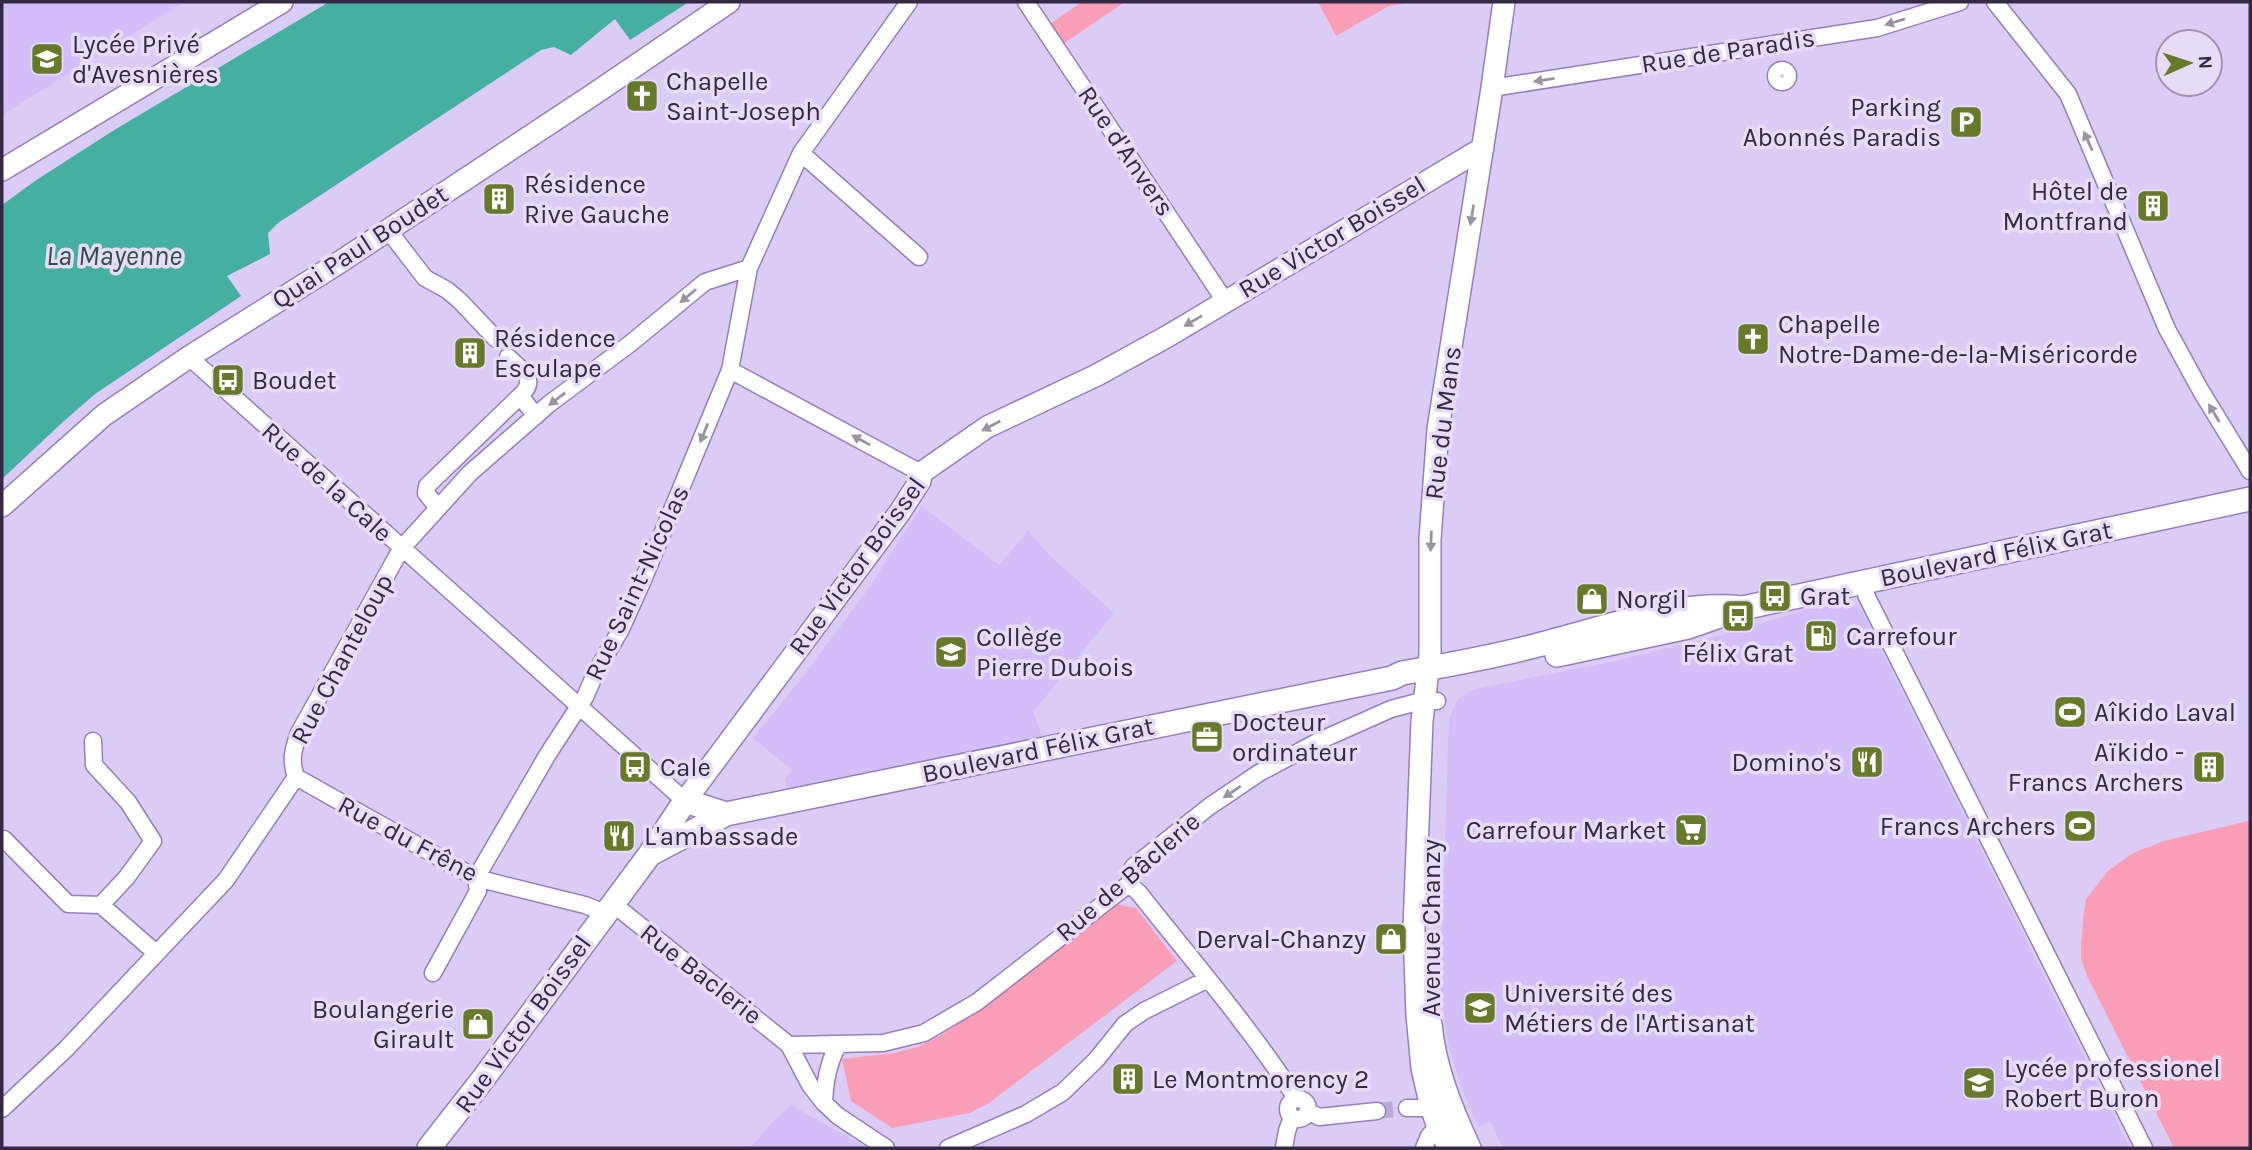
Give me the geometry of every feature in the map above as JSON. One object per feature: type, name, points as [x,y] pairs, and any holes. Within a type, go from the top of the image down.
[{"type":"main road","name":"Boulevard Félix Grat","points":[[685,801],[726,814],[1392,678],[1402,673],[1433,683],[1688,627],[1743,608],[2250,499]]},
{"type":"main road","name":"Rue Victor Boissel","points":[[429,1148],[650,854],[685,801]]},
{"type":"main road","points":[[650,854],[726,814]]},
{"type":"street","points":[[2,170],[282,2]]},
{"type":"street","name":"Quai Paul Boudet","points":[[2,506],[104,415],[594,94],[729,2]]},
{"type":"street","name":"Rue Saint-Nicolas","points":[[433,973],[478,891],[476,878],[578,706],[621,629],[643,580],[730,370],[749,268],[801,153],[909,2]]},
{"type":"street","name":"Rue d'Anvers","points":[[1026,2],[1225,301]]},
{"type":"street","name":"Rue du Mans","points":[[1433,683],[1430,539],[1438,429],[1483,148],[1503,2]]},
{"type":"street","name":"Rue de Paradis","points":[[1492,88],[1877,28],[1960,2]]},
{"type":"street","points":[[1995,2],[2068,94],[2167,329],[2250,471]]},
{"type":"street","points":[[1777,44],[1782,69]]},
{"type":"street","name":"Rue Victor Boissel","points":[[685,801],[900,512],[920,481],[921,473],[986,427],[1097,375],[1483,148]]},
{"type":"street","points":[[801,153],[919,257]]},
{"type":"street","points":[[388,230],[425,278],[460,301],[496,339]]},
{"type":"street","name":"Rue Chanteloup","points":[[2,1109],[65,1049],[226,880],[296,777],[292,766],[292,753],[299,733],[401,549],[470,473],[536,416],[705,282],[749,268]]},
{"type":"street","name":"Rue de la Cale","points":[[189,357],[685,801]]},
{"type":"street","points":[[438,508],[426,493],[427,485],[530,384],[528,377],[508,357]]},
{"type":"street","points":[[730,370],[921,473]]},
{"type":"street","points":[[520,396],[536,416]]},
{"type":"street","points":[[472,442],[487,458]]},
{"type":"street","points":[[1862,582],[1867,597],[2144,1148]]},
{"type":"street","name":"Rue de Bâclerie","points":[[838,1045],[883,1043],[924,1033],[977,1002],[1129,884],[1133,867],[1210,806],[1259,774],[1319,741],[1391,709],[1433,683]]},
{"type":"street","name":"Avenue Chanzy","points":[[1433,683],[1422,721],[1414,928],[1422,1068],[1440,1114],[1449,1148]]},
{"type":"street","points":[[93,741],[94,765],[128,802],[153,841],[127,877],[101,905]]},
{"type":"street","name":"Rue du Frêne","points":[[296,777],[476,878],[585,905],[608,908]]},
{"type":"street","points":[[4,839],[68,904],[101,905],[156,953]]},
{"type":"street","points":[[1129,884],[1139,892],[1208,979],[1296,1098],[1306,1101],[1308,1111]]},
{"type":"street","name":"Rue Baclerie","points":[[608,908],[789,1045],[810,1085],[824,1103],[838,1116],[886,1148]]},
{"type":"street","points":[[948,1148],[1026,1114],[1063,1093],[1096,1060],[1125,1024],[1144,1011],[1208,979]]},
{"type":"street","points":[[789,1045],[838,1045],[830,1061],[824,1103]]},
{"type":"street","points":[[799,1064],[830,1061]]},
{"type":"street","points":[[1284,1148],[1292,1117],[1287,1108],[1296,1098]]},
{"type":"street","points":[[1406,1108],[1440,1114],[1424,1148]]},
{"type":"street","points":[[1308,1111],[1319,1116],[1377,1111]]},
{"type":"street","points":[[1292,1117],[1302,1118],[1308,1111]]},
{"type":"street","name":"Avenue Chanzy","points":[[1440,1114],[1470,1148]]},
{"type":"shaded area","name":"Lycée Privé d'Avesnières","points":[[2,2],[184,2],[2,115]]},
{"type":"shaded area","points":[[1082,2],[1125,2],[1063,44],[1050,24]]},
{"type":"shaded area","points":[[1318,2],[1414,2],[1389,6],[1336,36]]},
{"type":"shaded area","name":"Collège Pierre Dubois","points":[[921,506],[999,565],[1028,531],[1049,555],[1114,613],[1033,712],[1044,739],[787,789],[785,779],[792,770],[753,738],[871,585]]},
{"type":"shaded area","points":[[1841,599],[1861,609],[2130,1148],[1503,1148],[1490,1121],[1478,1127],[1461,1086],[1448,1044],[1440,983],[1449,718],[1458,699],[1474,689],[1615,661],[1730,633]]},
{"type":"shaded area","points":[[2248,821],[2250,1148],[2174,1148],[2087,976],[2081,958],[2086,899],[2108,871],[2133,853],[2164,841]]},
{"type":"shaded area","points":[[1116,904],[1136,908],[1177,961],[989,1103],[970,1113],[892,1128],[851,1101],[842,1059],[894,1053],[918,1047],[943,1034],[998,996]]},
{"type":"shaded area","points":[[791,1105],[867,1148],[750,1148]]},
{"type":"water","name":"La Mayenne","points":[[329,2],[689,2],[630,40],[615,19],[571,55],[554,47],[541,50],[278,223],[268,233],[270,254],[227,276],[241,296],[95,394],[2,479],[2,205],[111,132]]},
{"type":"tunnel","points":[[1377,1111],[1407,1108]]},
{"type":"place","name":"Lycée Privé d'Avesnières","points":[[47,59]]},
{"type":"place","name":"Chapelle Saint-Joseph","points":[[642,96]]},
{"type":"place","name":"Parking Abonnés Paradis","points":[[1966,122]]},
{"type":"place","name":"Résidence Rive Gauche","points":[[499,199]]},
{"type":"place","name":"Hôtel de Montfrand","points":[[2153,206]]},
{"type":"place","name":"Chapelle Notre-Dame-de-la-Miséricorde","points":[[1753,339]]},
{"type":"place","name":"Résidence Esculape","points":[[470,353]]},
{"type":"place","name":"Boudet","points":[[228,380]]},
{"type":"place","name":"Grat","points":[[1775,596]]},
{"type":"place","name":"Norgil","points":[[1592,599]]},
{"type":"place","name":"Félix Grat","points":[[1738,616]]},
{"type":"place","name":"Carrefour","points":[[1821,636]]},
{"type":"place","name":"Collège Pierre Dubois","points":[[951,652]]},
{"type":"place","name":"Aîkido Laval","points":[[2070,712]]},
{"type":"place","name":"Docteur ordinateur","points":[[1207,737]]},
{"type":"place","name":"Domino's","points":[[1867,762]]},
{"type":"place","name":"Cale","points":[[635,767]]},
{"type":"place","name":"Aïkido - Francs Archers","points":[[2209,767]]},
{"type":"place","name":"Francs Archers","points":[[2080,826]]},
{"type":"place","name":"Carrefour Market","points":[[1691,830]]},
{"type":"place","name":"L'ambassade","points":[[619,836]]},
{"type":"place","name":"Derval-Chanzy","points":[[1391,939]]},
{"type":"place","name":"Université des Métiers de l'Artisanat","points":[[1480,1008]]},
{"type":"place","name":"Boulangerie Girault","points":[[478,1024]]},
{"type":"place","name":"Le Montmorency 2","points":[[1128,1079]]},
{"type":"place","name":"Lycée professionel Robert Buron","points":[[1979,1083]]}]
